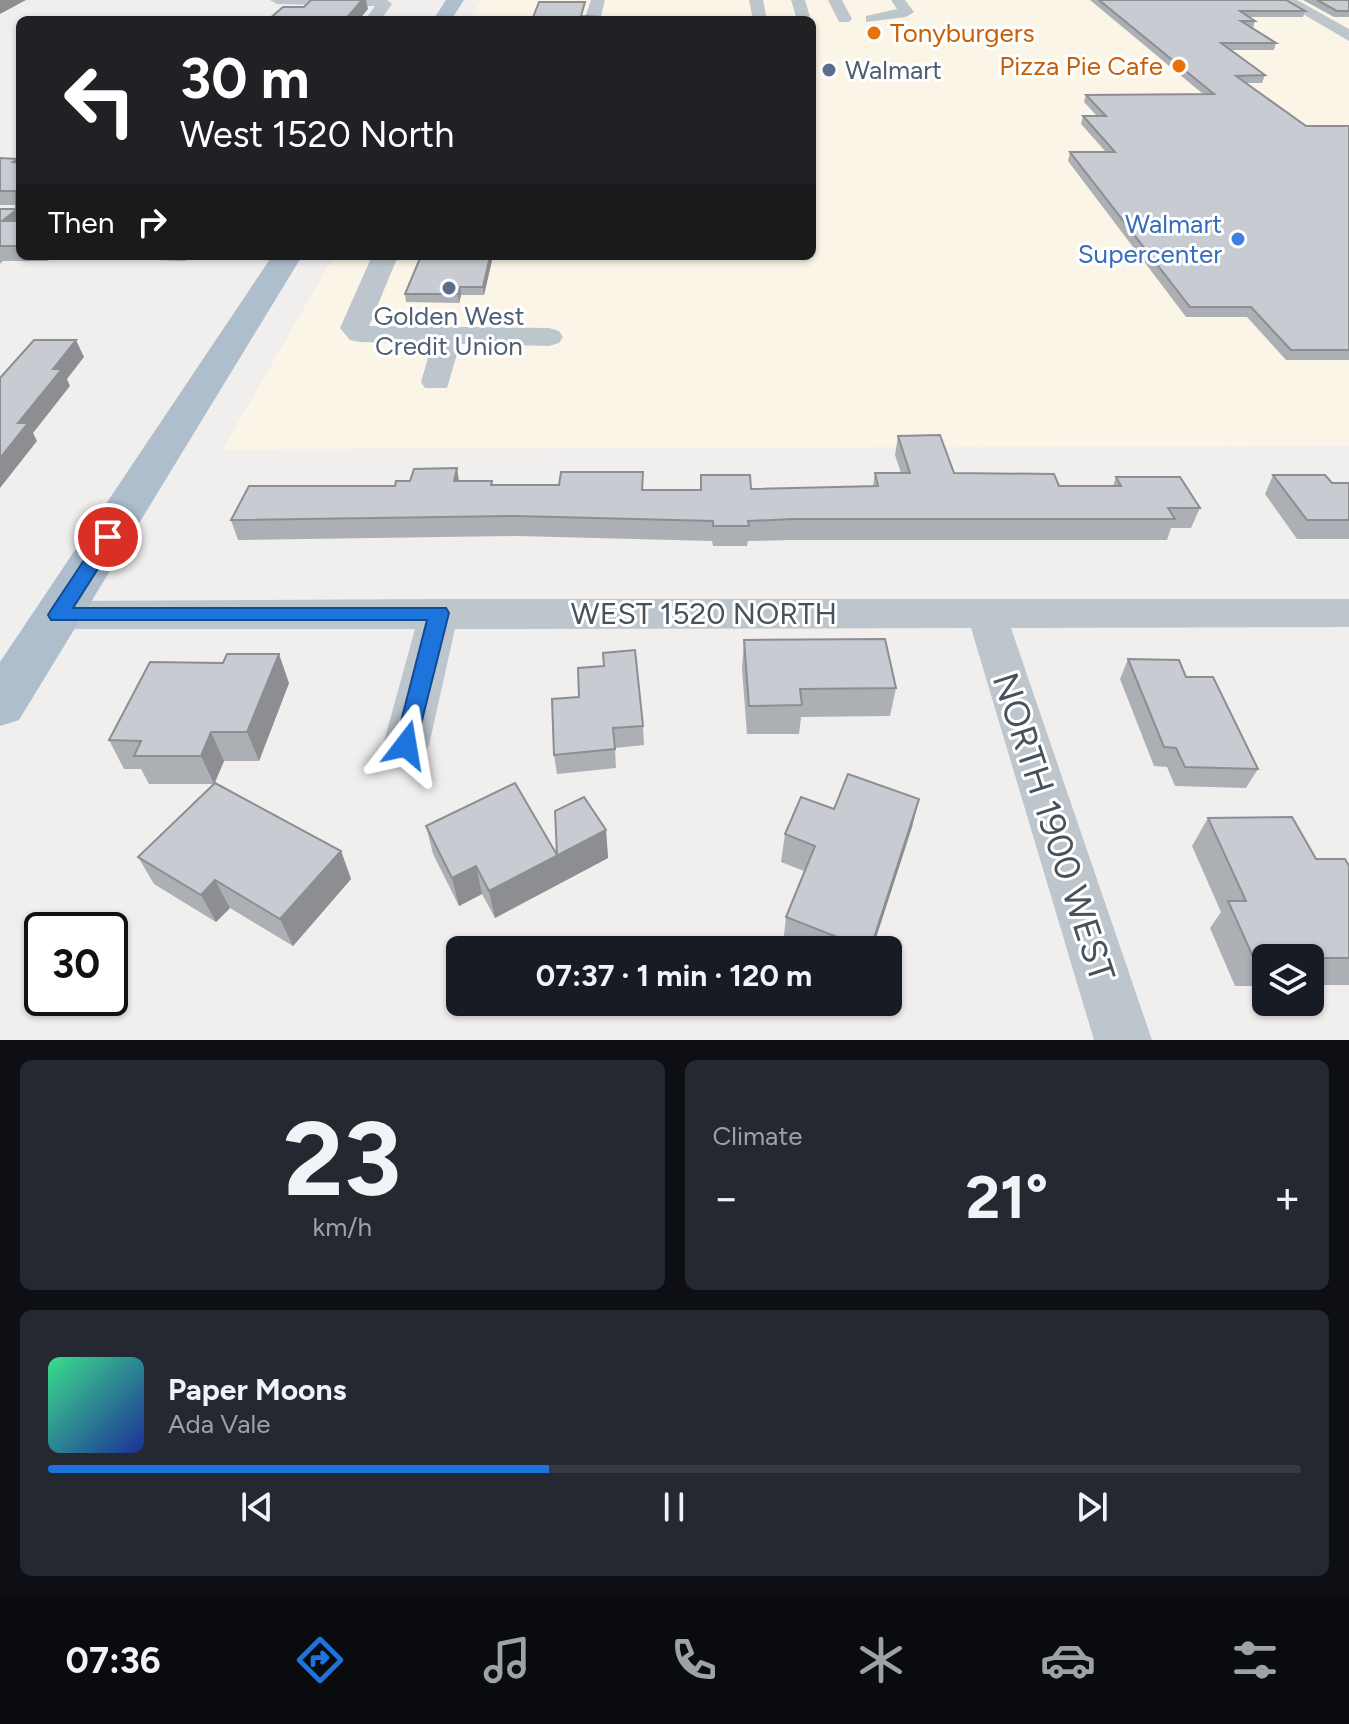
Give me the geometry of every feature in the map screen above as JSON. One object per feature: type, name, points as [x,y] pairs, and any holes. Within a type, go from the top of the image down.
[{"type":"main road","points":[[0,705],[284,260]]},
{"type":"street","points":[[277,0],[370,1],[385,4],[376,16]]},
{"type":"street","points":[[835,0],[844,19]]},
{"type":"street","points":[[871,19],[906,12],[898,0]]},
{"type":"street","points":[[1286,0],[1344,30]]},
{"type":"street","points":[[294,1],[288,12],[312,16]]},
{"type":"street","points":[[1311,14],[1349,14]]},
{"type":"street","points":[[383,260],[354,328],[360,334],[383,337],[549,337]]},
{"type":"street","points":[[436,382],[448,337]]},
{"type":"street","points":[[406,745],[439,613]]},
{"type":"street","name":"NORTH 1900 WEST","points":[[986,613],[1123,1040]]},
{"type":"street","name":"WEST 1520 NORTH","points":[[58,615],[1349,613]]},
{"type":"shaded area","points":[[482,0],[1349,0],[1349,446],[223,449],[332,260],[816,260],[816,16],[472,16]]},
{"type":"building","points":[[311,0],[362,0],[348,16],[273,16],[283,7],[304,7]]},
{"type":"building","name":"Walmart Supercenter","points":[[1099,0],[1286,0],[1305,11],[1240,11],[1255,21],[1241,21],[1276,43],[1221,43],[1265,75],[1236,76],[1306,126],[1349,126],[1349,350],[1291,350],[1251,307],[1190,307],[1070,152],[1115,152],[1083,116],[1106,116],[1086,95],[1214,94]]},
{"type":"building","points":[[1317,0],[1349,0],[1349,11],[1337,11]]},
{"type":"building","points":[[539,2],[585,2],[581,16],[534,16]]},
{"type":"building","points":[[0,158],[16,159],[13,162],[16,162],[16,191],[0,191]]},
{"type":"building","points":[[0,209],[16,209],[2,221],[16,221],[16,246],[0,246]]},
{"type":"building","points":[[419,260],[489,260],[483,287],[460,287],[458,294],[405,294]]},
{"type":"building","points":[[34,340],[76,340],[53,369],[62,369],[18,423],[28,423],[0,458],[0,378]]},
{"type":"building","points":[[940,435],[954,473],[1054,474],[1059,486],[1121,486],[1116,477],[1180,477],[1200,508],[1168,508],[1175,519],[793,519],[748,521],[749,526],[713,526],[713,521],[515,516],[231,520],[249,486],[395,486],[396,481],[410,481],[414,469],[457,468],[454,481],[492,481],[491,485],[559,485],[561,472],[643,472],[642,490],[701,490],[701,475],[750,475],[751,489],[878,486],[875,473],[910,473],[898,436]]},
{"type":"building","points":[[1273,475],[1325,475],[1332,483],[1349,483],[1349,520],[1307,520]]},
{"type":"building","points":[[885,639],[896,688],[800,689],[802,705],[749,706],[744,640]]},
{"type":"building","points":[[635,650],[643,726],[613,728],[615,749],[554,755],[552,699],[579,697],[578,668],[604,666],[603,653]]},
{"type":"building","points":[[227,654],[279,654],[247,732],[211,732],[201,756],[134,756],[141,741],[109,740],[150,662],[223,663]]},
{"type":"building","points":[[1128,659],[1179,660],[1186,677],[1213,677],[1258,769],[1185,767],[1176,748],[1164,747]]},
{"type":"building","points":[[848,774],[919,799],[875,936],[834,936],[786,917],[815,846],[785,834],[801,797],[834,809]]},
{"type":"building","points":[[215,783],[341,851],[280,919],[215,880],[201,895],[138,857]]},
{"type":"building","points":[[515,783],[557,855],[555,811],[584,797],[606,830],[489,891],[476,866],[452,878],[426,826]]},
{"type":"building","points":[[1292,817],[1316,859],[1345,859],[1349,866],[1349,958],[1324,958],[1324,944],[1252,944],[1252,955],[1228,901],[1246,901],[1208,818]]},
{"type":"place","name":"Tonyburgers","points":[[874,33]]},
{"type":"place","name":"Pizza Pie Cafe","points":[[1179,66]]},
{"type":"place","name":"Walmart","points":[[829,70]]},
{"type":"place","name":"Walmart Supercenter","points":[[1238,239]]},
{"type":"place","name":"Golden West Credit Union","points":[[449,288]]},
{"type":"route","points":[[108,537],[58,615],[439,613],[406,745]]}]
